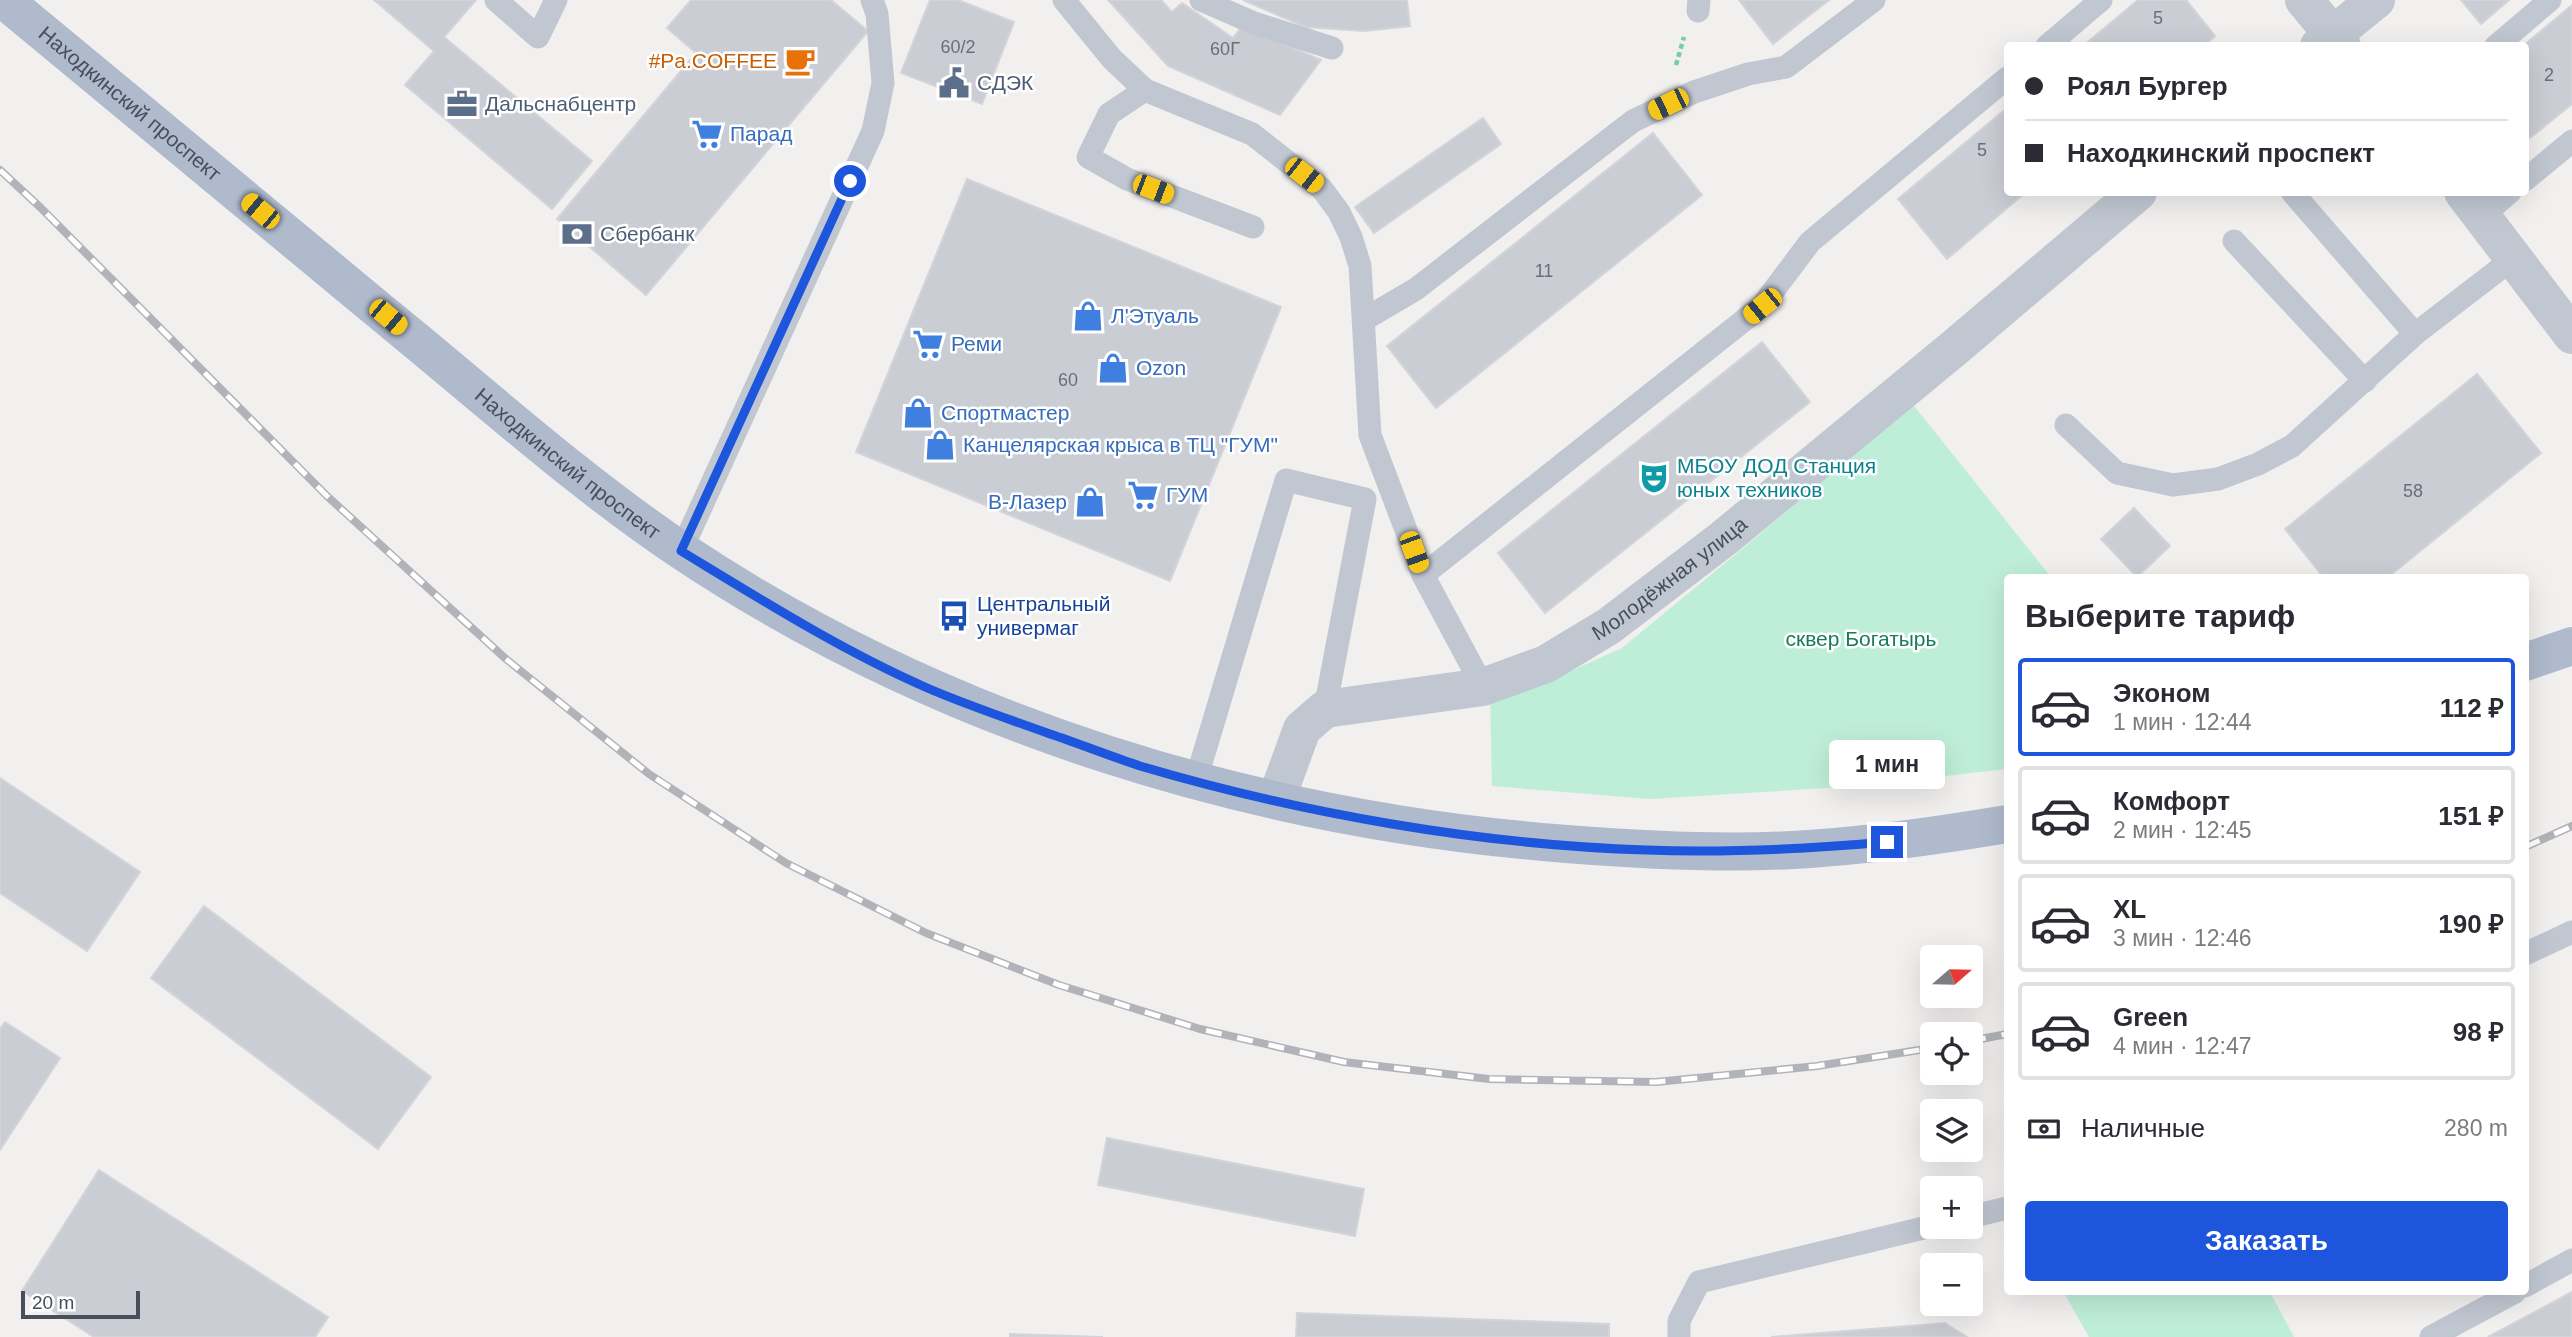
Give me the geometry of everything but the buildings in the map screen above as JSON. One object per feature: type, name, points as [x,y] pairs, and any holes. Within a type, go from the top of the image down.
[{"type":"main road","name":"Находкинский проспект","points":[[4,0],[579,476],[681,551],[789,616],[925,686],[1139,765],[1276,800],[1387,822],[1509,840],[1645,850],[1788,850],[1912,840],[2004,825]]},
{"type":"main road","points":[[2529,661],[2572,646]]},
{"type":"street","points":[[2304,0],[2331,42],[2376,0]]},
{"type":"street","name":"Молодёжная улица","points":[[1325,709],[1483,687],[1546,664],[1609,626],[1734,529],[2133,196]]},
{"type":"street","points":[[2485,200],[2514,258],[2565,312]]},
{"type":"street","points":[[1276,800],[1302,729],[1325,709]]},
{"type":"lane","points":[[496,0],[538,37],[556,0]]},
{"type":"lane","points":[[681,551],[873,131],[883,83],[877,14],[872,0]]},
{"type":"lane","points":[[1064,0],[1112,59],[1145,90],[1252,134],[1322,188],[1339,212],[1351,237],[1360,266],[1370,435],[1423,575],[1483,687]]},
{"type":"lane","points":[[1201,0],[1254,23],[1332,48]]},
{"type":"lane","points":[[1365,319],[1416,289],[1633,121],[1694,92],[1748,74],[1786,66],[1874,0]]},
{"type":"lane","points":[[2051,42],[2101,0]]},
{"type":"lane","points":[[2501,42],[2550,0]]},
{"type":"lane","points":[[1423,575],[1762,306],[1810,242],[2004,80]]},
{"type":"lane","points":[[1145,90],[1109,114],[1088,157],[1127,179],[1253,227]]},
{"type":"lane","points":[[2529,177],[2572,141]]},
{"type":"lane","points":[[2295,196],[2415,334]]},
{"type":"lane","points":[[2234,241],[2365,381]]},
{"type":"lane","points":[[2066,425],[2117,473],[2173,485],[2218,479],[2258,464],[2292,446],[2415,334],[2514,258]]},
{"type":"lane","points":[[1196,780],[1286,480],[1365,499],[1325,709]]},
{"type":"lane","points":[[2529,952],[2572,932]]},
{"type":"lane","points":[[1983,1214],[2004,1209]]},
{"type":"lane","points":[[1679,1337],[1679,1321],[1699,1282],[1920,1229]]},
{"type":"lane","points":[[2529,1284],[2572,1260]]},
{"type":"lane","points":[[2431,1337],[2509,1295]]},
{"type":"green space","name":"сквер Богатырь","points":[[1911,402],[2049,574],[2004,574],[2004,769],[1858,786],[1650,799],[1492,786],[1490,695],[1533,688],[1622,648],[1759,535]]},
{"type":"green space","points":[[2065,1295],[2272,1295],[2294,1337],[2089,1337]]},
{"type":"railway","points":[[0,170],[327,496],[506,659],[649,774],[786,863],[926,933],[1059,985],[1200,1029],[1344,1062],[1489,1079],[1656,1082],[1817,1066],[1920,1050]]},
{"type":"railway","points":[[2529,845],[2572,826]]},
{"type":"railway","points":[[1983,1039],[2004,1035]]},
{"type":"place","name":"#Pa.COFFEE","points":[[800,61]]},
{"type":"place","name":"СДЭК","points":[[954,83]]},
{"type":"place","name":"Дальснабцентр","points":[[462,104]]},
{"type":"place","name":"Парад","points":[[707,134]]},
{"type":"place","name":"Сбербанк","points":[[577,234]]},
{"type":"place","name":"Л'Этуаль","points":[[1088,316]]},
{"type":"place","name":"Реми","points":[[928,344]]},
{"type":"place","name":"Ozon","points":[[1113,368]]},
{"type":"place","name":"Спортмастер","points":[[918,413]]},
{"type":"place","name":"Канцелярская крыса в ТЦ \"ГУМ\"","points":[[940,445]]},
{"type":"place","name":"МБОУ ДОД Станция юных техников","points":[[1654,478]]},
{"type":"place","name":"ГУМ","points":[[1143,495]]},
{"type":"place","name":"В-Лазер","points":[[1090,502]]},
{"type":"place","name":"Центральный универмаг","points":[[954,616]]},
{"type":"route","points":[[850,181],[681,551],[789,616],[925,686],[1139,765],[1257,796],[1387,822],[1509,840],[1645,850],[1788,850],[1887,842]]}]
